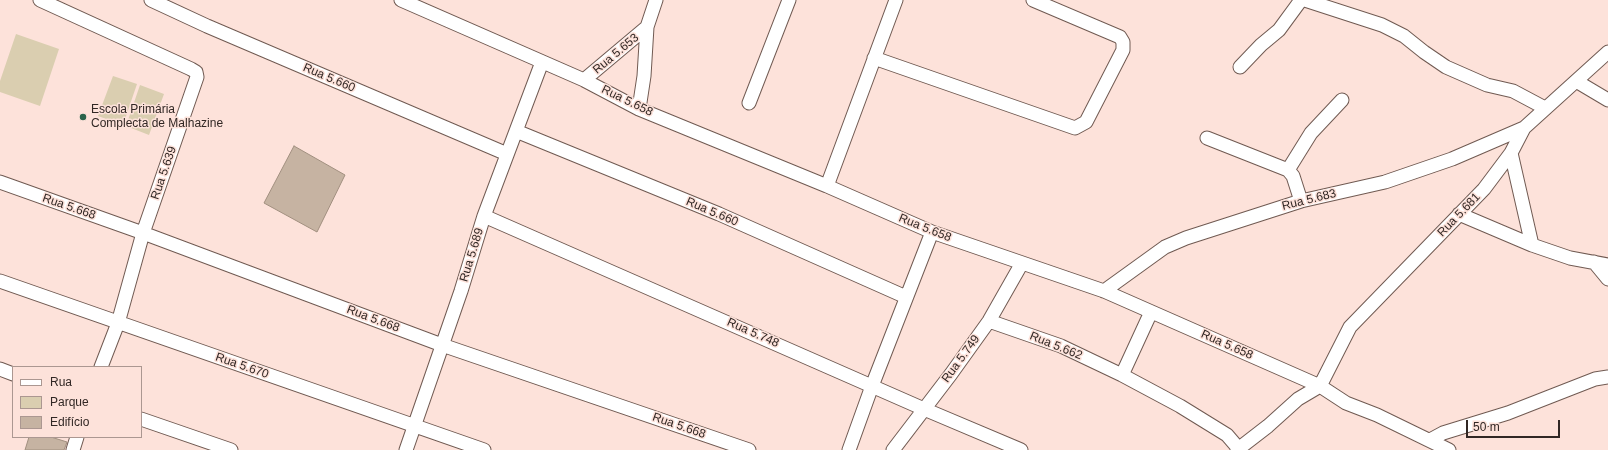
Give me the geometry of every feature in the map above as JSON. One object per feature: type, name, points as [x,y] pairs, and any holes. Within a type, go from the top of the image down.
[{"type":"street","name":"Rua 5.639","points":[[40,0],[196,72],[197,77],[143,233]]},
{"type":"street","name":"Rua 5.660","points":[[151,0],[207,26],[507,154]]},
{"type":"street","name":"Rua 5.658","points":[[402,0],[425,4],[542,62],[584,80],[639,109],[827,186],[932,232],[1104,291],[1320,386],[1346,403],[1377,415],[1449,450]]},
{"type":"street","name":"Rua 5.653","points":[[639,109],[644,76],[647,27],[656,0]]},
{"type":"street","points":[[749,103],[789,0]]},
{"type":"street","points":[[827,186],[896,0]]},
{"type":"street","points":[[874,58],[1075,128],[1086,122],[1123,50],[1123,42],[1120,37],[1033,0]]},
{"type":"street","points":[[1240,68],[1279,30],[1301,0]]},
{"type":"street","points":[[1305,0],[1382,25],[1404,36],[1424,52],[1464,76],[1487,86],[1513,91],[1545,108]]},
{"type":"street","name":"Rua 5.653","points":[[584,80],[647,27]]},
{"type":"street","name":"Rua 5.681","points":[[1320,386],[1350,327],[1484,189],[1511,153],[1524,128],[1608,52]]},
{"type":"street","name":"Rua 5.689","points":[[406,450],[461,291],[484,216],[542,62]]},
{"type":"street","points":[[1576,81],[1608,100]]},
{"type":"street","points":[[1288,170],[1311,133],[1342,100]]},
{"type":"street","name":"Rua 5.683","points":[[1104,291],[1165,247],[1208,229],[1301,200],[1385,182],[1452,159],[1524,128]]},
{"type":"street","name":"Rua 5.660","points":[[516,131],[719,214],[906,297]]},
{"type":"street","points":[[1207,138],[1288,170],[1292,176],[1301,200]]},
{"type":"street","points":[[1511,153],[1532,245]]},
{"type":"street","name":"Rua 5.668","points":[[0,182],[143,233],[442,344],[749,450]]},
{"type":"street","points":[[1459,214],[1532,245],[1570,258],[1608,265]]},
{"type":"street","name":"Rua 5.748","points":[[484,216],[1021,450]]},
{"type":"street","points":[[849,450],[872,386],[932,232]]},
{"type":"street","points":[[101,366],[118,323],[143,233]]},
{"type":"street","points":[[1594,262],[1608,279]]},
{"type":"street","name":"Rua 5.749","points":[[893,450],[989,321],[1022,263]]},
{"type":"street","name":"Rua 5.670","points":[[0,281],[484,450]]},
{"type":"street","points":[[1122,375],[1152,312]]},
{"type":"street","name":"Rua 5.662","points":[[989,321],[1061,346],[1122,375],[1180,406],[1227,435],[1238,450]]},
{"type":"street","points":[[0,369],[12,374]]},
{"type":"street","points":[[1430,440],[1443,433],[1514,411],[1595,379],[1608,377]]},
{"type":"street","points":[[1238,450],[1298,399],[1320,386]]},
{"type":"street","points":[[142,419],[231,450]]},
{"type":"street","points":[[73,450],[77,438]]},
{"type":"green space","points":[[16,34],[59,49],[40,106],[0,92],[0,81]]},
{"type":"green space","points":[[113,76],[137,84],[123,125],[98,116]]},
{"type":"green space","points":[[140,85],[164,94],[149,135],[126,126]]},
{"type":"building","points":[[294,146],[345,175],[317,232],[264,203]]},
{"type":"building","points":[[29,438],[54,438],[67,442],[64,450],[25,450]]},
{"type":"place","name":"Escola Primária Complecta de Malhazine","points":[[83,117]]}]
